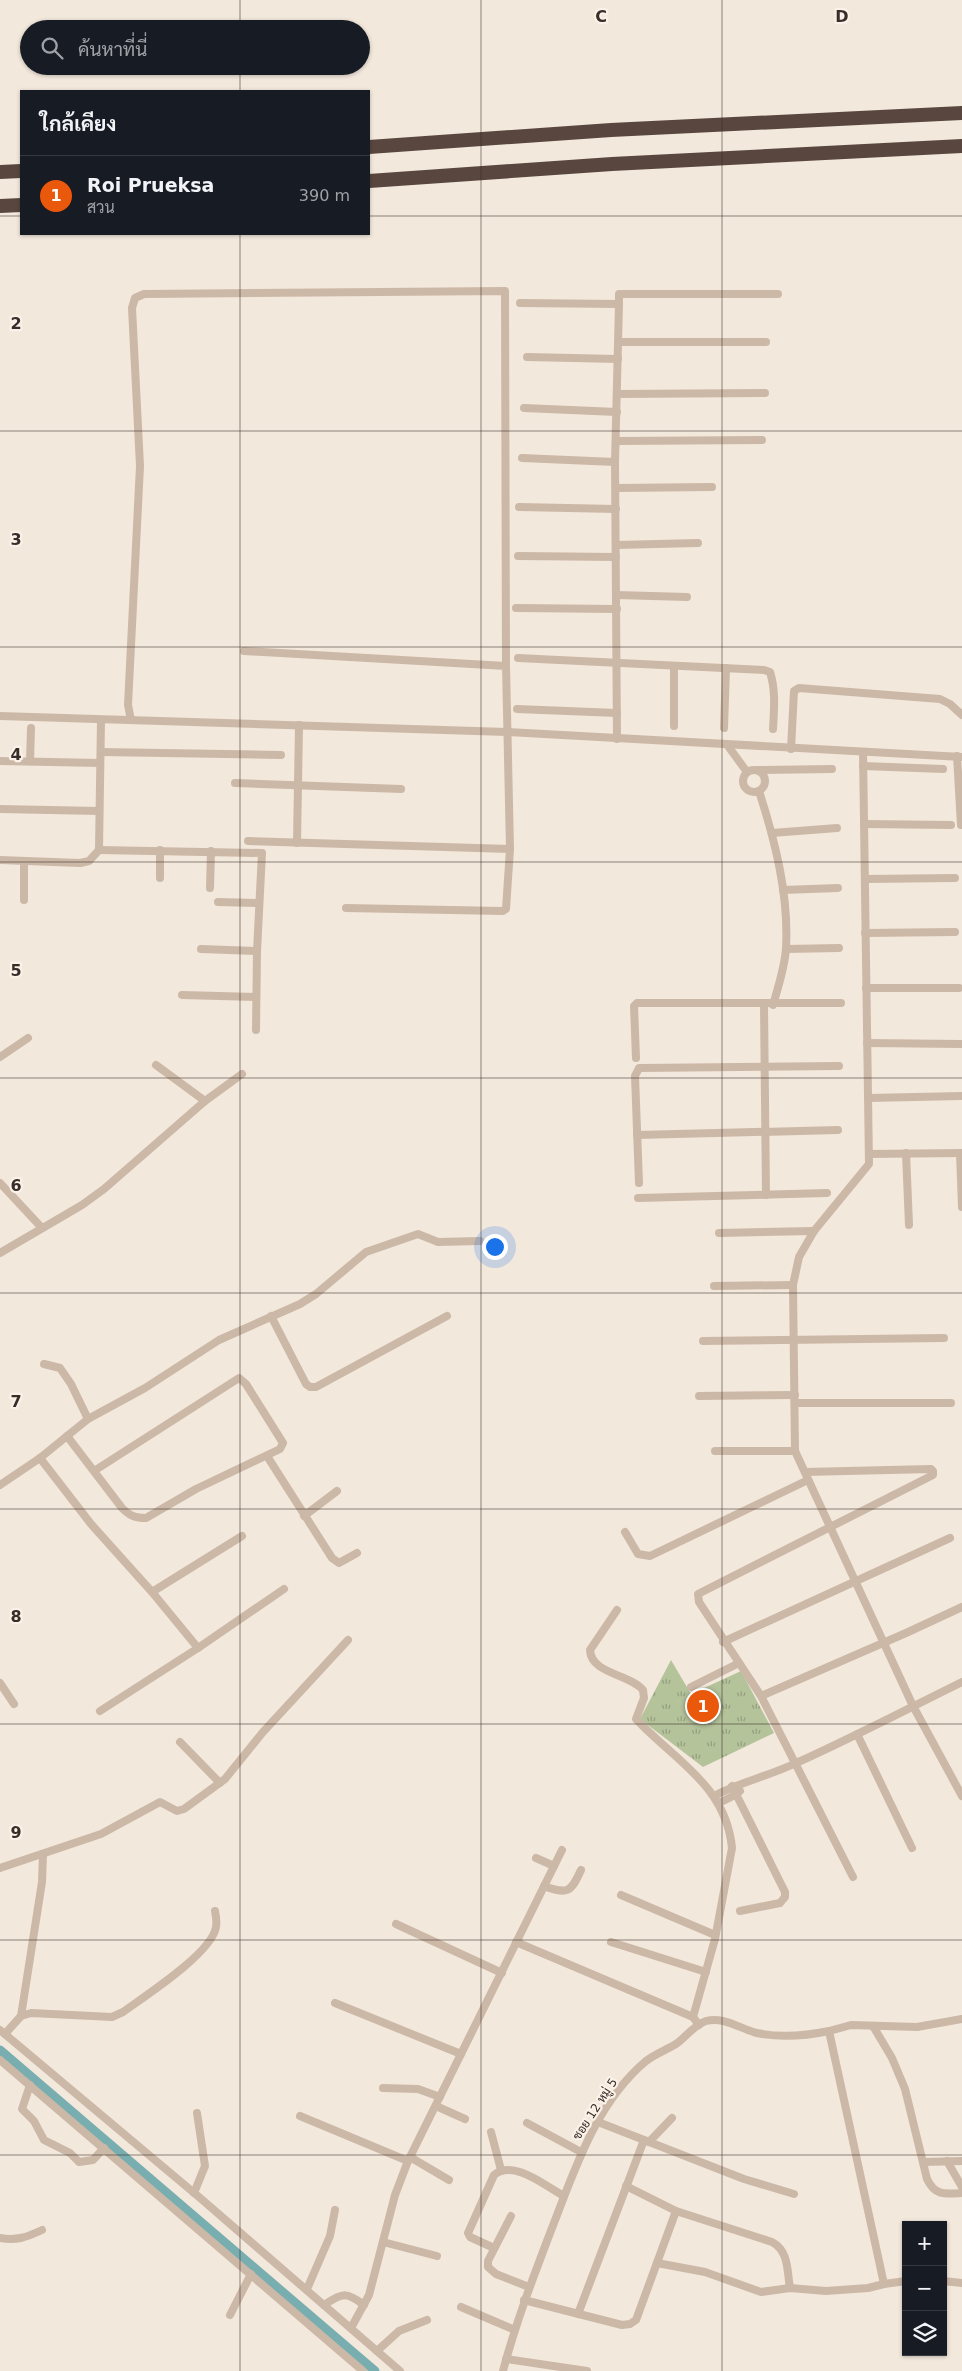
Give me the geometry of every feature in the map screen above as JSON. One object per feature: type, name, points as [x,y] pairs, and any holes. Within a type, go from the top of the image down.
[{"type":"highway","points":[[370,146],[620,129],[962,112]]},
{"type":"highway","points":[[370,180],[612,164],[962,146]]},
{"type":"highway","points":[[0,172],[20,171]]},
{"type":"highway","points":[[0,206],[20,205]]},
{"type":"street","points":[[131,720],[128,705],[140,466],[132,308],[135,298],[144,294],[233,291],[505,291],[506,666],[510,849],[507,906],[503,911],[346,908]]},
{"type":"street","points":[[617,739],[616,441],[619,294],[778,294]]},
{"type":"street","points":[[520,303],[619,304]]},
{"type":"street","points":[[619,342],[766,342]]},
{"type":"street","points":[[527,357],[618,359]]},
{"type":"street","points":[[618,394],[765,393]]},
{"type":"street","points":[[524,408],[617,412]]},
{"type":"street","points":[[616,441],[762,440]]},
{"type":"street","points":[[522,458],[616,462]]},
{"type":"street","points":[[616,488],[712,487]]},
{"type":"street","points":[[519,507],[616,508]]},
{"type":"street","points":[[616,545],[698,543]]},
{"type":"street","points":[[518,556],[616,558]]},
{"type":"street","points":[[616,595],[687,597]]},
{"type":"street","points":[[516,608],[616,609]]},
{"type":"street","points":[[244,651],[506,666]]},
{"type":"street","points":[[518,658],[764,670],[770,672],[775,696],[774,729]]},
{"type":"street","points":[[674,666],[674,726]]},
{"type":"street","points":[[724,728],[726,668]]},
{"type":"street","points":[[791,749],[793,704],[796,689],[812,688],[940,699],[950,704],[962,715]]},
{"type":"street","points":[[517,709],[617,713]]},
{"type":"street","points":[[0,716],[507,732],[728,746],[960,756],[961,826]]},
{"type":"street","points":[[0,860],[80,863],[89,861],[98,850],[101,720]]},
{"type":"street","points":[[297,843],[300,725]]},
{"type":"street","points":[[30,761],[31,728]]},
{"type":"street","points":[[728,746],[747,772]]},
{"type":"street","points":[[101,752],[281,755]]},
{"type":"street","points":[[863,752],[869,1154],[867,1169],[814,1231],[799,1257],[793,1285],[795,1451],[913,1706],[962,1796]]},
{"type":"street","points":[[0,761],[100,763]]},
{"type":"street","points":[[863,766],[943,769]]},
{"type":"street","points":[[759,791],[748,790],[744,785],[743,778],[747,772],[758,770],[832,769]]},
{"type":"street","points":[[758,770],[765,778],[764,786],[759,791]]},
{"type":"street","points":[[235,783],[401,789]]},
{"type":"street","points":[[759,791],[772,833],[783,890],[786,949],[773,1004]]},
{"type":"street","points":[[0,809],[99,811]]},
{"type":"street","points":[[864,824],[951,825]]},
{"type":"street","points":[[772,833],[837,828]]},
{"type":"street","points":[[248,841],[510,849]]},
{"type":"street","points":[[98,850],[211,850],[262,853],[256,951],[256,1030]]},
{"type":"street","points":[[160,850],[160,878]]},
{"type":"street","points":[[210,888],[211,850]]},
{"type":"street","points":[[24,861],[24,900]]},
{"type":"street","points":[[865,879],[955,878]]},
{"type":"street","points":[[783,890],[838,888]]},
{"type":"street","points":[[218,902],[258,903]]},
{"type":"street","points":[[865,933],[955,932]]},
{"type":"street","points":[[786,949],[839,948]]},
{"type":"street","points":[[201,949],[256,951]]},
{"type":"street","points":[[866,988],[959,988]]},
{"type":"street","points":[[182,995],[256,996]]},
{"type":"street","points":[[636,1058],[634,1006],[637,1003],[764,1005],[841,1003]]},
{"type":"street","points":[[764,1005],[766,1195]]},
{"type":"street","points":[[0,1057],[28,1038]]},
{"type":"street","points":[[867,1043],[961,1044]]},
{"type":"street","points":[[156,1065],[205,1101]]},
{"type":"street","points":[[639,1183],[635,1076],[639,1068],[839,1066]]},
{"type":"street","points":[[0,1252],[104,1189],[205,1101],[242,1074]]},
{"type":"street","points":[[868,1098],[962,1096]]},
{"type":"street","points":[[637,1134],[838,1130]]},
{"type":"street","points":[[869,1154],[961,1152],[962,1207]]},
{"type":"street","points":[[906,1153],[909,1225]]},
{"type":"street","points":[[0,1183],[42,1228]]},
{"type":"street","points":[[638,1198],[827,1193]]},
{"type":"street","points":[[719,1233],[814,1231]]},
{"type":"street","points":[[0,1485],[40,1458],[88,1419],[145,1388],[219,1340],[300,1304],[316,1294],[366,1252],[393,1241],[418,1234],[438,1242],[480,1241]]},
{"type":"street","points":[[714,1286],[793,1285]]},
{"type":"street","points":[[271,1316],[306,1384],[310,1387],[316,1387],[447,1316]]},
{"type":"street","points":[[703,1341],[944,1338]]},
{"type":"street","points":[[44,1364],[60,1368],[72,1384],[88,1419]]},
{"type":"street","points":[[67,1436],[94,1471],[128,1514],[139,1518],[146,1518],[196,1489],[267,1456],[282,1448],[283,1443],[246,1384],[239,1378],[94,1471]]},
{"type":"street","points":[[699,1396],[950,1403]]},
{"type":"street","points":[[714,1451],[795,1451]]},
{"type":"street","points":[[267,1456],[304,1516],[336,1562],[339,1563],[357,1554]]},
{"type":"street","points":[[40,1458],[91,1524],[152,1592],[198,1648]]},
{"type":"street","points":[[625,1532],[638,1554],[650,1556],[806,1476],[931,1468],[933,1471],[933,1475],[698,1594],[699,1602],[761,1696],[853,1877]]},
{"type":"street","points":[[304,1516],[337,1491]]},
{"type":"street","points":[[152,1592],[242,1536]]},
{"type":"street","points":[[724,1642],[855,1580],[950,1538]]},
{"type":"street","points":[[100,1711],[198,1648],[284,1589]]},
{"type":"street","points":[[761,1696],[962,1607]]},
{"type":"street","points":[[617,1610],[590,1650],[590,1656],[596,1664],[640,1687],[644,1698],[636,1719],[705,1783],[719,1803],[731,1838],[732,1848],[716,1935],[693,2018]]},
{"type":"street","points":[[0,1868],[101,1834],[160,1802],[176,1811],[184,1809],[220,1783],[348,1640]]},
{"type":"street","points":[[691,1687],[739,1664]]},
{"type":"street","points":[[714,1796],[732,1786],[743,1785],[795,1764],[962,1682]]},
{"type":"street","points":[[0,1683],[14,1704]]},
{"type":"street","points":[[857,1734],[912,1848]]},
{"type":"street","points":[[180,1742],[220,1783]]},
{"type":"street","points":[[719,1803],[737,1794],[743,1785]]},
{"type":"street","points":[[732,1786],[785,1892],[785,1897],[780,1902],[740,1911]]},
{"type":"street","points":[[351,2328],[370,2295],[395,2195],[409,2159],[562,1850]]},
{"type":"street","points":[[21,2016],[42,1882],[43,1854]]},
{"type":"street","points":[[536,1858],[554,1866]]},
{"type":"street","points":[[544,1886],[559,1891],[573,1888],[581,1870]]},
{"type":"street","points":[[621,1895],[716,1935]]},
{"type":"street","points":[[215,1911],[216,1928],[208,1944],[198,1955],[123,2012],[112,2017],[37,2012],[21,2016],[3,2032],[194,2192],[400,2371]]},
{"type":"street","points":[[396,1924],[502,1973]]},
{"type":"street","points":[[516,1942],[693,2018],[699,2025],[716,2020],[776,2036],[797,2036],[829,2032],[851,2025],[917,2027],[962,2019]]},
{"type":"street","points":[[612,1942],[706,1972]]},
{"type":"street","points":[[335,2003],[461,2054]]},
{"type":"street","name":"ซอย 12 หมู่ 5","points":[[503,2371],[524,2300],[580,2152],[621,2087],[647,2061],[675,2044],[699,2025]]},
{"type":"street","points":[[873,2026],[892,2058],[902,2081],[931,2188],[939,2194],[962,2193]]},
{"type":"street","points":[[829,2032],[884,2284]]},
{"type":"street","points":[[0,2060],[363,2371]]},
{"type":"street","points":[[30,2085],[22,2109],[34,2120],[44,2140],[70,2153],[79,2162],[93,2160],[104,2148]]},
{"type":"street","points":[[383,2088],[410,2088],[440,2097]]},
{"type":"street","points":[[436,2106],[465,2120]]},
{"type":"street","points":[[194,2192],[205,2166],[197,2113]]},
{"type":"street","points":[[300,2116],[409,2159],[449,2180]]},
{"type":"street","points":[[578,2314],[626,2186],[646,2141],[672,2118]]},
{"type":"street","points":[[598,2122],[744,2179],[794,2194]]},
{"type":"street","points":[[527,2123],[580,2152]]},
{"type":"street","points":[[491,2132],[500,2170]]},
{"type":"street","points":[[947,2161],[962,2187]]},
{"type":"street","points":[[924,2162],[962,2161]]},
{"type":"street","points":[[494,2248],[470,2237],[468,2232],[494,2175],[500,2170],[516,2170],[564,2196]]},
{"type":"street","points":[[626,2186],[676,2211],[772,2242],[781,2247],[785,2254],[790,2288]]},
{"type":"street","points":[[307,2290],[330,2236],[335,2210]]},
{"type":"street","points":[[524,2300],[622,2325],[630,2324],[639,2314],[676,2211]]},
{"type":"street","points":[[511,2216],[488,2261],[490,2270],[529,2287]]},
{"type":"street","points":[[0,2238],[22,2239],[42,2230]]},
{"type":"street","points":[[383,2242],[436,2256]]},
{"type":"street","points":[[657,2263],[705,2272],[761,2292],[790,2288],[826,2291],[868,2288],[902,2282]]},
{"type":"street","points":[[230,2314],[251,2274]]},
{"type":"street","points":[[947,2281],[962,2283]]},
{"type":"street","points":[[324,2305],[344,2294],[351,2295],[364,2305]]},
{"type":"street","points":[[461,2307],[515,2330]]},
{"type":"street","points":[[377,2351],[399,2331],[427,2320]]},
{"type":"street","points":[[506,2358],[587,2371]]},
{"type":"green space","points":[[671,1660],[691,1694],[741,1671],[774,1733],[703,1767],[640,1719]]},
{"type":"waterway","points":[[0,2050],[375,2371]]},
{"type":"place","name":"Roi Prueksa","points":[[703,1706]]}]
